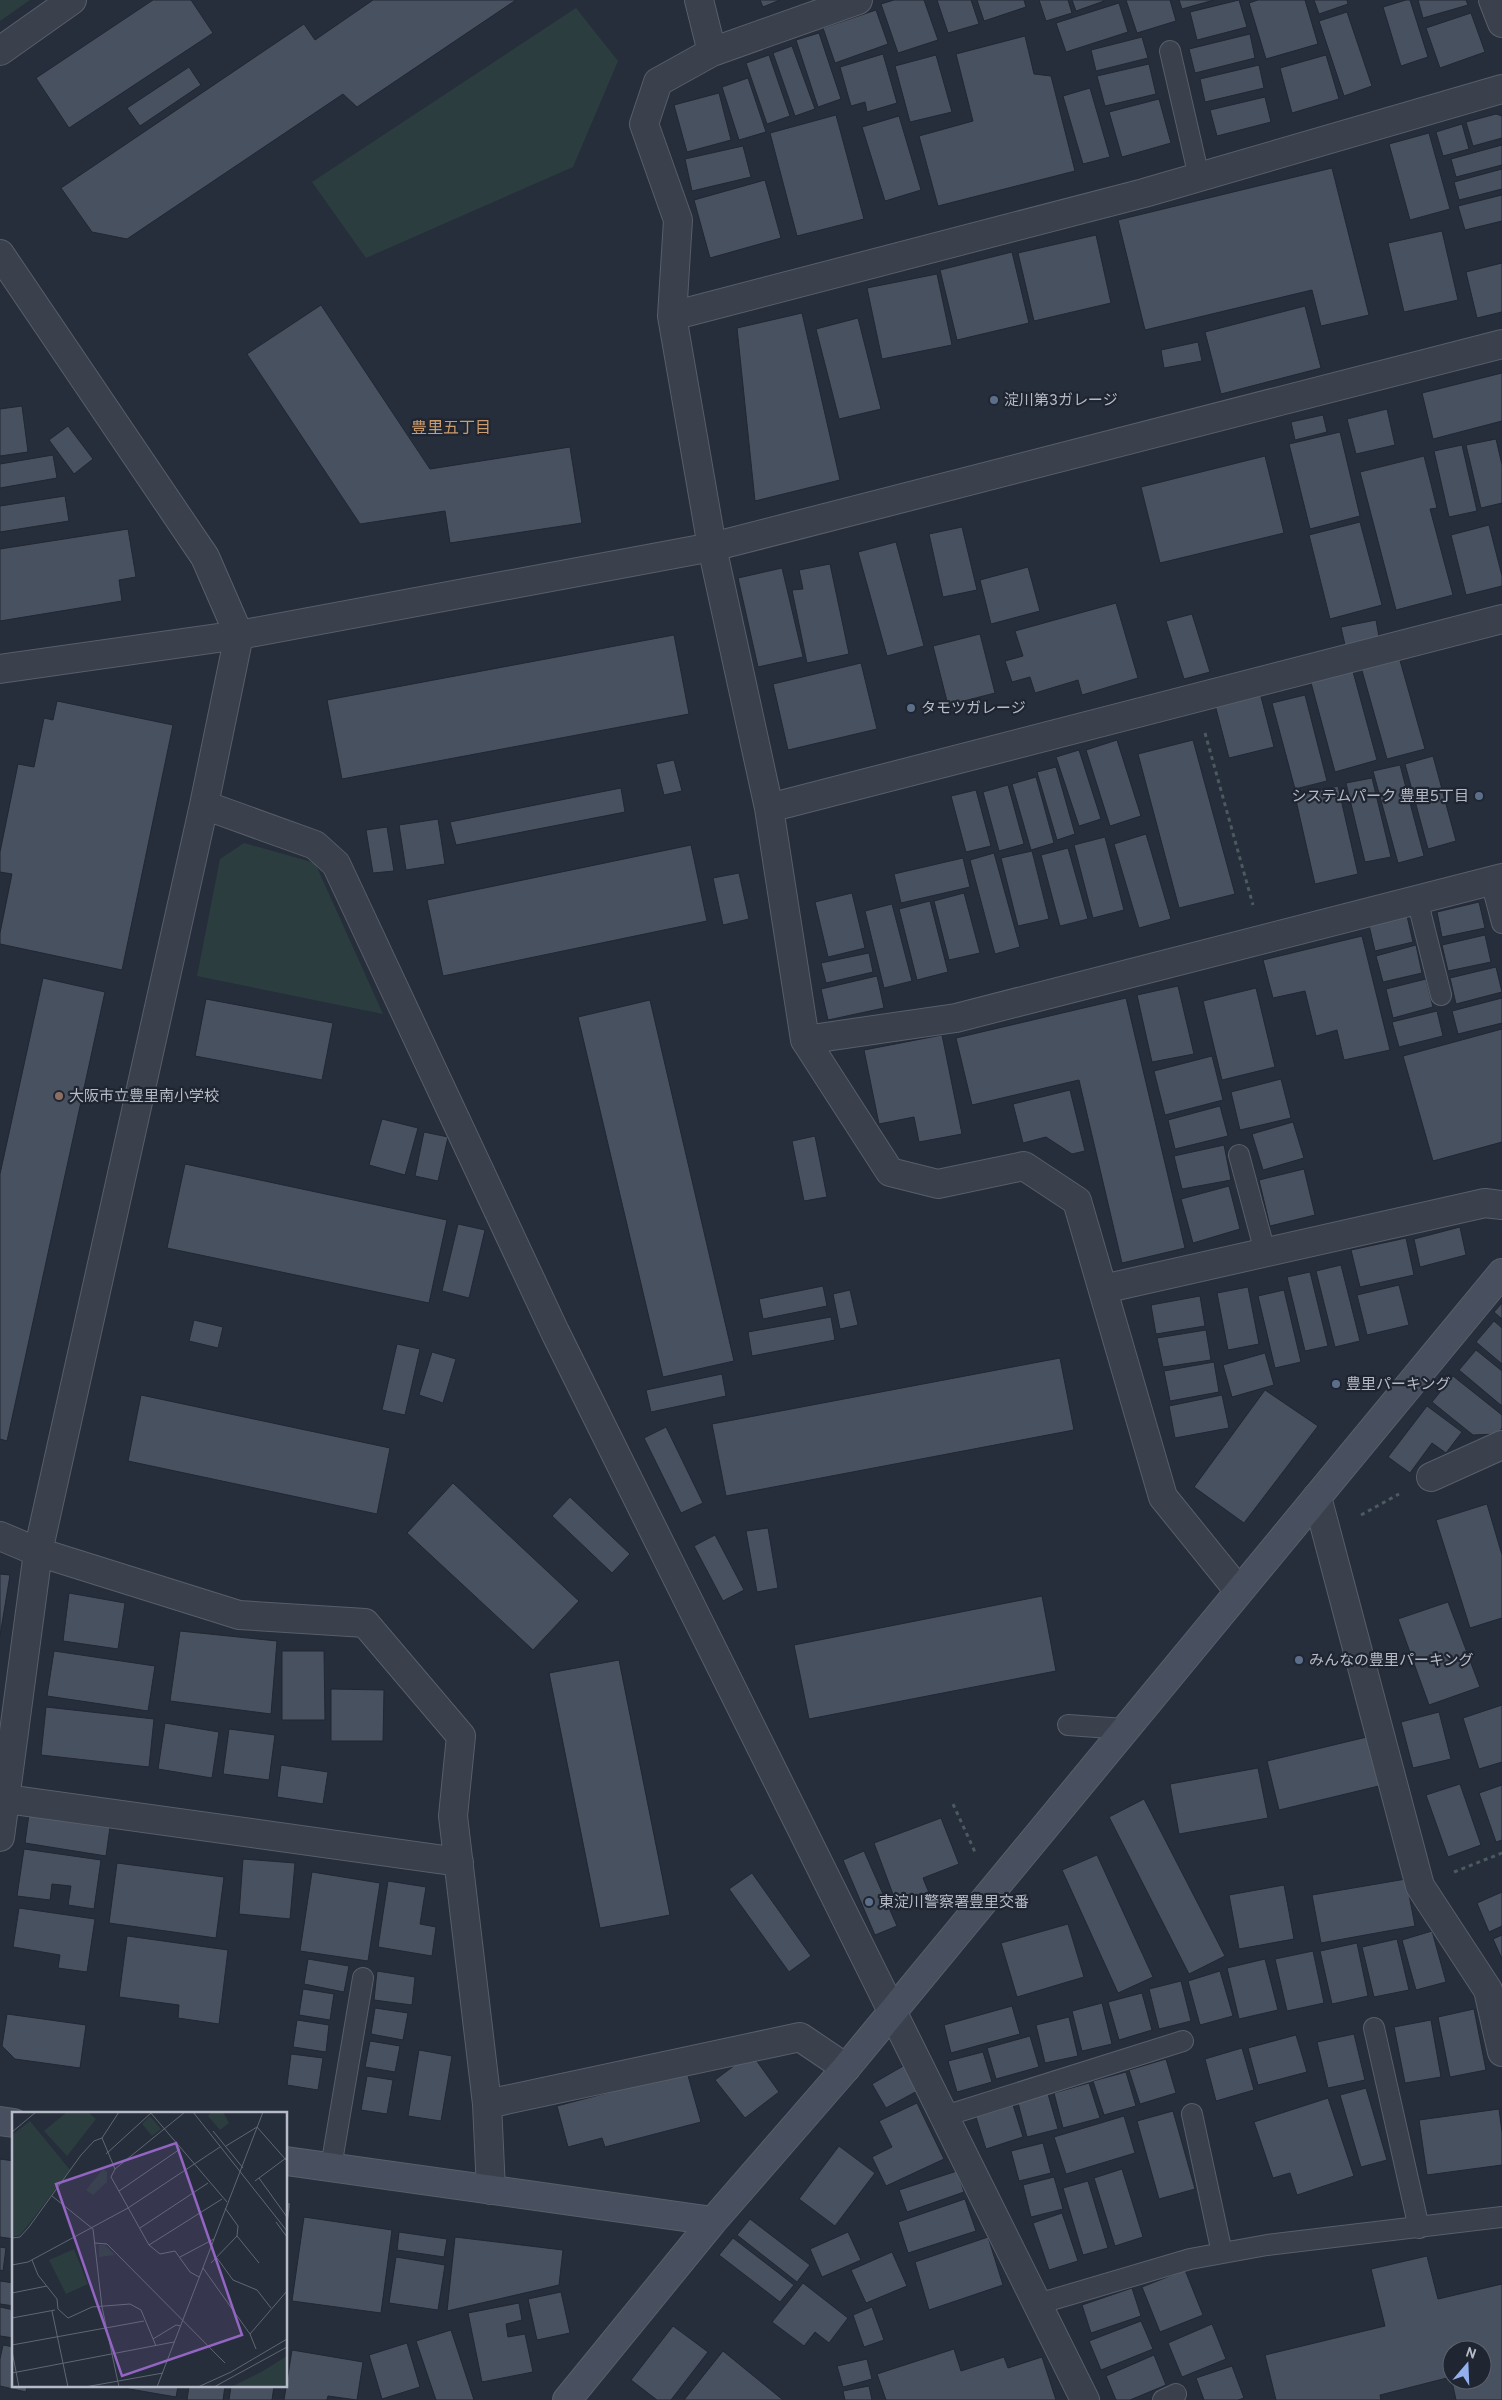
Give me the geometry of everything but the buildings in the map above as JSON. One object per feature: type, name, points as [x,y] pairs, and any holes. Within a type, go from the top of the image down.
[{"type":"street","points":[[0,51],[72,0]]},
{"type":"street","points":[[699,0],[712,52]]},
{"type":"street","points":[[858,0],[712,52],[658,82],[644,124],[678,220],[672,316],[712,547],[769,808],[805,1040],[890,1172],[938,1184],[1024,1166],[1078,1201],[1163,1497],[1239,1591]]},
{"type":"street","points":[[1493,0],[1502,22]]},
{"type":"street","points":[[672,316],[1144,193],[1502,89]]},
{"type":"street","points":[[0,254],[205,557],[239,635],[204,805],[38,1552],[2,1798],[0,1838]]},
{"type":"street","points":[[0,669],[239,635],[712,547],[1502,344]]},
{"type":"street","points":[[769,808],[1502,618]]},
{"type":"street","points":[[204,805],[315,845],[336,864],[555,1332],[1085,2400]]},
{"type":"street","points":[[805,1040],[956,1018],[1496,879]]},
{"type":"street","points":[[1103,1289],[1485,1203],[1502,1205]]},
{"type":"street","points":[[567,2400],[713,2221],[846,2068],[892,2009],[1502,1273]]},
{"type":"street","points":[[1431,1478],[1502,1445]]},
{"type":"street","points":[[1317,1497],[1420,1886],[1488,1990],[1502,2052]]},
{"type":"street","points":[[0,1536],[38,1552],[239,1614],[365,1623],[461,1736],[453,1816],[487,2104],[491,2190]]},
{"type":"street","points":[[2,1798],[458,1862]]},
{"type":"street","points":[[487,2104],[800,2036],[846,2068]]},
{"type":"street","points":[[288,2161],[713,2221]]},
{"type":"lane","points":[[1170,51],[1199,177]]},
{"type":"lane","points":[[1496,879],[1502,923]]},
{"type":"lane","points":[[1417,899],[1441,995]]},
{"type":"lane","points":[[1240,1155],[1265,1252]]},
{"type":"lane","points":[[1068,1725],[1125,1729]]},
{"type":"lane","points":[[331,2167],[363,1978]]},
{"type":"lane","points":[[1374,2028],[1419,2228]]},
{"type":"lane","points":[[945,2116],[1183,2041]]},
{"type":"lane","points":[[1192,2114],[1222,2253]]},
{"type":"lane","points":[[1038,2304],[1190,2259],[1222,2253],[1267,2245],[1502,2217]]},
{"type":"path","points":[[1195,698],[1262,939]]},
{"type":"path","points":[[1327,1533],[1431,1478]]},
{"type":"path","points":[[953,1804],[976,1854]]},
{"type":"path","points":[[1420,1886],[1502,1853]]},
{"type":"shaded area","points":[[0,0],[30,0],[0,21]]},
{"type":"shaded area","points":[[576,8],[618,61],[573,167],[366,258],[312,182]]},
{"type":"shaded area","points":[[244,843],[315,863],[383,1014],[197,976],[220,859]]},
{"type":"place","name":"淀川第3ガレージ","points":[[994,400]]},
{"type":"place","name":"タモツガレージ","points":[[911,708]]},
{"type":"place","name":"システムパーク 豊里5丁目","points":[[1479,796]]},
{"type":"place","name":"大阪市立豊里南小学校","points":[[59,1096]]},
{"type":"place","name":"豊里パーキング","points":[[1336,1384]]},
{"type":"place","name":"みんなの豊里パーキング","points":[[1299,1660]]},
{"type":"place","name":"東淀川警察署豊里交番","points":[[869,1902]]},
{"type":"district","name":"豊里五丁目","points":[[451,427]]}]
